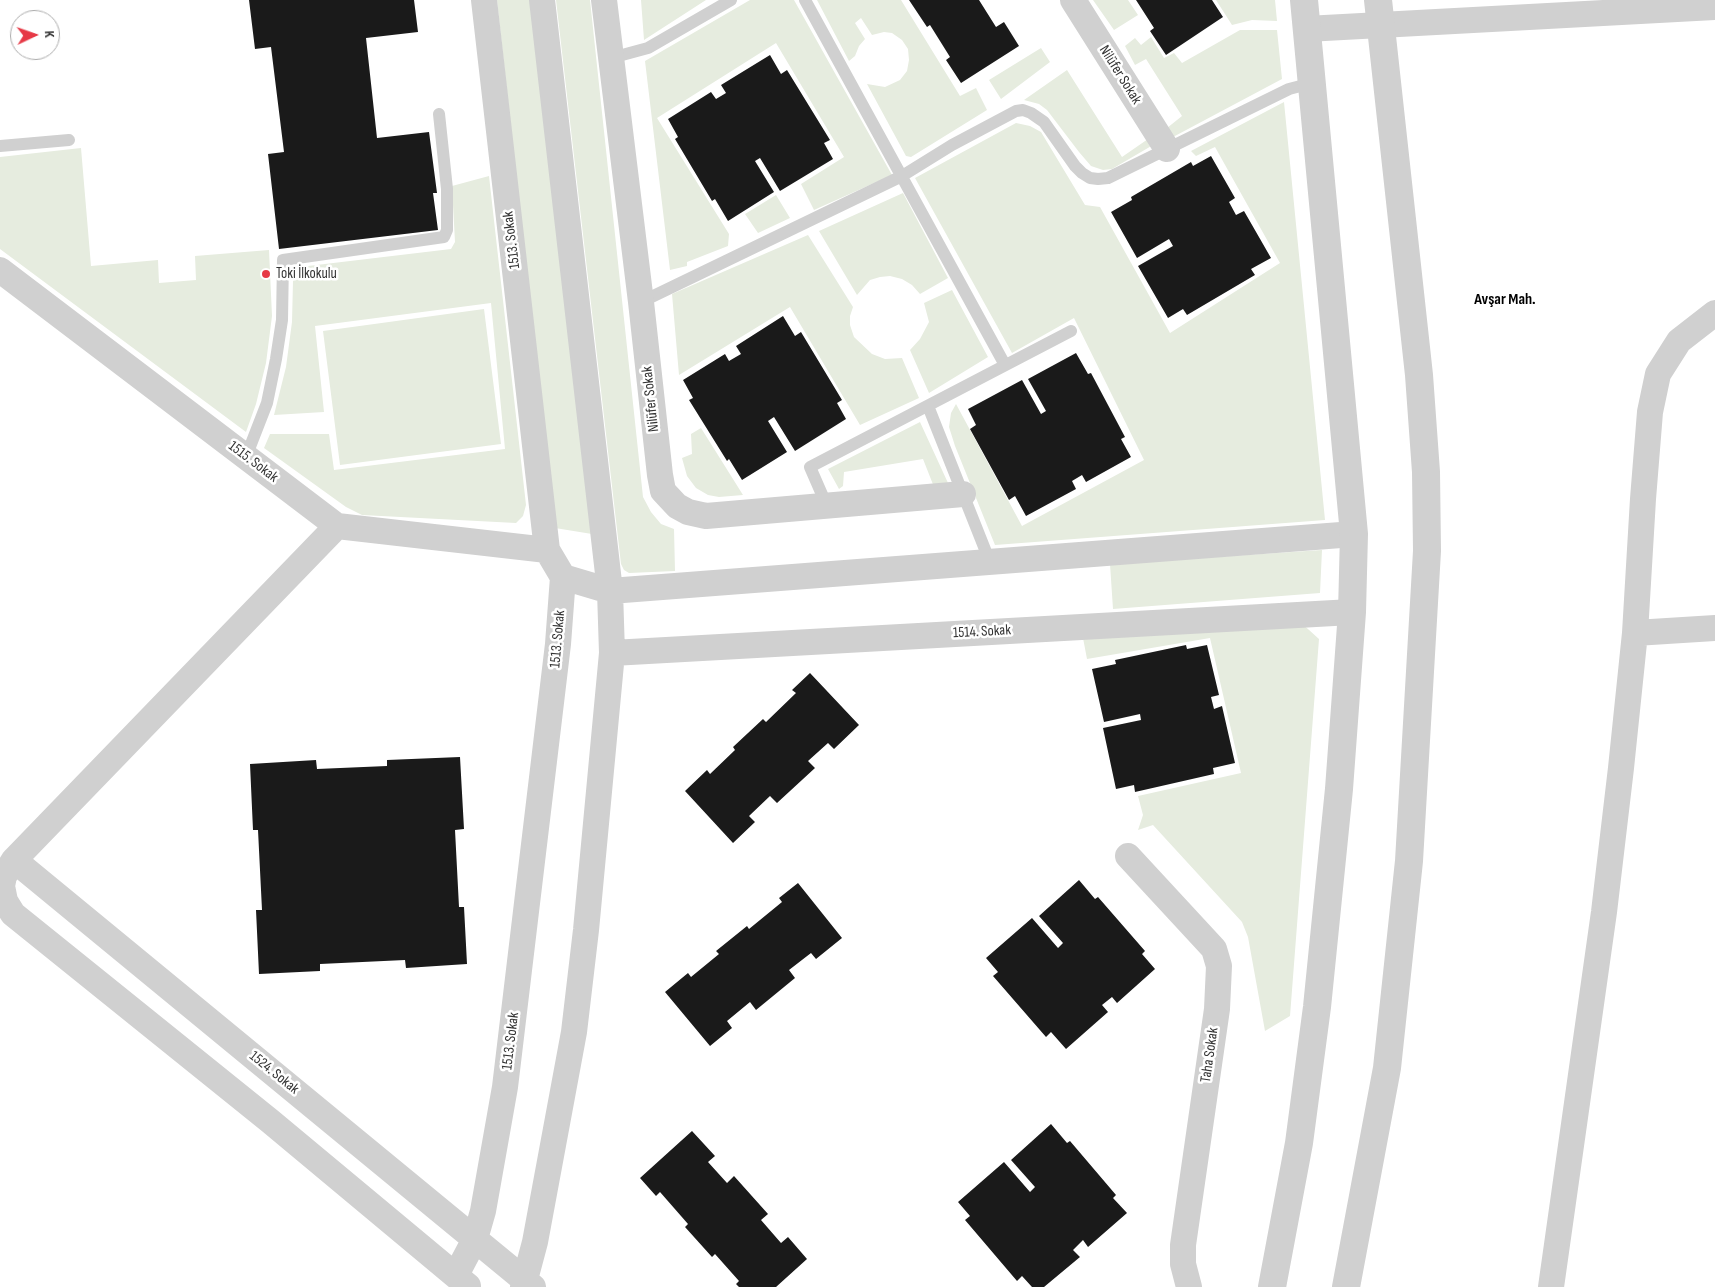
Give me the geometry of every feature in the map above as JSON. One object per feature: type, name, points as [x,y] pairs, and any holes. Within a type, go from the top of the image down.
[{"type":"street","name":"1513. Sokak","points":[[463,1281],[483,1211],[505,1088],[558,644],[563,577],[548,550],[484,0]]},
{"type":"street","points":[[527,1285],[574,1032],[587,920],[612,653],[610,591],[542,0]]},
{"type":"street","name":"Nilüfer Sokak","points":[[604,0],[663,491],[677,506],[688,512],[706,516],[963,494]]},
{"type":"street","name":"Nilüfer Sokak","points":[[1073,0],[1167,149]]},
{"type":"street","points":[[1272,1287],[1299,1143],[1317,1007],[1339,789],[1352,612],[1354,534],[1304,0]]},
{"type":"street","points":[[1306,29],[1380,12],[1715,7]]},
{"type":"street","points":[[1346,1287],[1388,1068],[1409,861],[1427,551],[1426,472],[1419,375],[1380,12]]},
{"type":"street","name":"1515. Sokak","points":[[0,270],[337,526]]},
{"type":"street","points":[[1551,1287],[1604,912],[1635,633],[1650,412],[1658,374],[1679,342],[1715,313]]},
{"type":"street","points":[[463,1281],[270,1120],[13,914],[5,901],[2,886],[4,876],[14,860],[337,526],[548,550]]},
{"type":"street","points":[[563,577],[610,591],[1354,534]]},
{"type":"street","name":"1514. Sokak","points":[[612,653],[1352,612]]},
{"type":"street","points":[[1635,633],[1715,628]]},
{"type":"street","name":"Taha Sokak","points":[[1128,856],[1214,949],[1219,966],[1217,1009],[1183,1245],[1183,1264],[1189,1287]]},
{"type":"street","name":"1524. Sokak","points":[[14,860],[475,1239],[527,1285]]},
{"type":"lane","points":[[611,58],[648,48],[731,0]]},
{"type":"lane","points":[[805,0],[1005,365]]},
{"type":"lane","points":[[641,302],[902,176],[952,145],[1016,111],[1023,110],[1031,113],[1044,122],[1075,166],[1090,178],[1098,179],[1108,178],[1289,89],[1312,83]]},
{"type":"lane","points":[[246,457],[267,403],[276,359],[282,320],[283,260],[444,237],[447,230],[447,189],[439,114]]},
{"type":"lane","points":[[0,146],[69,140]]},
{"type":"lane","points":[[827,506],[810,467],[1071,332]]},
{"type":"lane","points":[[928,406],[990,562]]},
{"type":"shaded area","points":[[497,0],[530,0],[592,534],[555,528]]},
{"type":"shaded area","points":[[556,0],[590,0],[643,497],[651,512],[661,524],[674,529],[675,571],[629,573],[624,570],[621,564]]},
{"type":"shaded area","points":[[641,0],[706,0],[644,40]]},
{"type":"shaded area","points":[[750,0],[794,0],[892,175],[814,210],[801,184],[844,157],[776,43],[657,118],[729,234],[728,246],[687,262],[687,266],[670,270],[645,61]]},
{"type":"shaded area","points":[[817,0],[901,0],[960,96],[976,88],[987,110],[911,157],[906,156],[867,84],[885,87],[900,80],[907,71],[908,49],[902,40],[892,33],[884,32],[872,35],[861,18],[855,23],[865,39],[859,46],[855,56],[849,61]]},
{"type":"shaded area","points":[[1093,0],[1128,0],[1138,15],[1114,30]]},
{"type":"shaded area","points":[[1216,0],[1275,0],[1277,21],[1252,20],[1232,25]]},
{"type":"shaded area","points":[[1240,30],[1277,30],[1282,79],[1173,137],[1167,128],[1182,116],[1146,59],[1135,65],[1125,46],[1135,38],[1141,45],[1151,37],[1164,58],[1174,53],[1182,63]]},
{"type":"shaded area","points":[[1041,48],[1050,62],[1001,99],[989,80]]},
{"type":"shaded area","points":[[1067,70],[1122,157],[1148,139],[1153,145],[1112,169],[1103,170],[1091,166],[1047,110],[1039,104],[1024,100]]},
{"type":"shaded area","points":[[1284,102],[1325,520],[995,545],[949,427],[951,413],[956,404],[1022,526],[1144,460],[1074,318],[1012,353],[915,178],[1016,123],[1030,126],[1041,132],[1085,205],[1100,207],[1170,333],[1280,263],[1215,147],[1196,156],[1191,151]]},
{"type":"shaded area","points":[[81,148],[91,266],[158,260],[159,283],[196,280],[195,256],[269,250],[272,316],[266,363],[256,404],[246,432],[0,249],[0,157]]},
{"type":"shaded area","points":[[489,176],[526,505],[523,516],[516,523],[362,515],[346,507],[264,448],[270,434],[329,434],[334,470],[505,449],[491,303],[315,326],[324,412],[274,415],[286,367],[292,322],[293,281],[299,272],[308,266],[451,249],[455,242],[452,186]]},
{"type":"shaded area","points":[[903,193],[948,278],[920,294],[912,285],[902,279],[890,276],[880,277],[870,280],[857,295],[819,231]]},
{"type":"shaded area","points":[[776,195],[790,218],[758,233],[745,214]]},
{"type":"shaded area","points":[[808,235],[853,307],[850,325],[854,337],[872,354],[885,359],[902,358],[919,398],[860,425],[790,307],[679,375],[672,294]]},
{"type":"shaded area","points":[[952,290],[988,357],[929,393],[910,350],[920,339],[929,322],[924,303]]},
{"type":"shaded area","points":[[484,309],[501,444],[340,465],[323,331]]},
{"type":"shaded area","points":[[920,422],[948,483],[934,487],[923,459],[844,472],[843,486],[839,489],[828,469]]},
{"type":"shaded area","points":[[701,428],[743,495],[719,497],[708,495],[696,488],[687,476],[682,458],[692,454],[691,434]]},
{"type":"shaded area","points":[[1322,550],[1320,593],[1113,609],[1110,564]]},
{"type":"shaded area","points":[[1298,620],[1319,639],[1290,1016],[1265,1031],[1248,937],[1242,922],[1153,825],[1138,830],[1143,815],[1138,796],[1241,773],[1210,638],[1087,659],[1083,638]]},
{"type":"building","points":[[249,0],[414,0],[418,32],[366,38],[377,138],[429,132],[437,193],[433,193],[438,230],[279,249],[268,154],[284,152],[271,47],[255,49]]},
{"type":"building","points":[[909,0],[979,0],[996,27],[1004,22],[1019,46],[961,83],[946,60],[950,57],[930,25],[927,27]]},
{"type":"building","points":[[1136,0],[1212,0],[1223,17],[1166,55],[1150,31],[1154,28]]},
{"type":"building","points":[[770,55],[781,74],[787,70],[830,140],[824,143],[833,159],[780,191],[760,158],[755,161],[774,192],[728,221],[715,199],[712,201],[675,139],[678,137],[668,119],[711,92],[716,99],[726,93],[721,85]]},
{"type":"building","points":[[1211,156],[1235,198],[1229,202],[1236,215],[1244,211],[1271,258],[1251,269],[1255,275],[1187,315],[1183,309],[1168,318],[1138,266],[1173,246],[1169,239],[1137,258],[1111,212],[1132,200],[1131,197],[1191,162],[1193,166]]},
{"type":"building","points":[[783,316],[795,336],[801,332],[842,400],[837,403],[846,419],[795,451],[774,417],[768,421],[787,452],[742,480],[729,459],[727,461],[689,400],[693,398],[683,380],[725,354],[729,361],[741,354],[736,346]]},
{"type":"building","points":[[1076,353],[1088,374],[1091,373],[1125,437],[1121,439],[1131,457],[1086,482],[1082,475],[1072,481],[1076,489],[1026,516],[1015,496],[1009,500],[970,429],[976,425],[968,409],[1022,380],[1041,414],[1046,411],[1028,379]]},
{"type":"building","points":[[1186,645],[1187,649],[1207,645],[1219,695],[1211,697],[1214,709],[1222,706],[1235,763],[1213,768],[1214,774],[1135,792],[1134,785],[1116,789],[1103,728],[1141,720],[1140,714],[1104,722],[1092,669],[1116,664],[1115,660]]},
{"type":"building","points":[[810,673],[859,725],[834,749],[828,743],[808,761],[815,768],[777,803],[770,796],[749,816],[755,822],[733,843],[685,791],[707,770],[710,774],[735,750],[733,747],[763,719],[766,722],[796,693],[792,690]]},
{"type":"building","points":[[460,757],[464,829],[455,830],[459,907],[464,907],[467,964],[406,968],[405,960],[320,964],[320,971],[259,974],[256,910],[262,910],[258,830],[253,830],[250,764],[316,760],[317,769],[387,766],[387,760]]},
{"type":"building","points":[[1079,880],[1095,899],[1098,897],[1145,951],[1142,954],[1155,969],[1117,1003],[1112,997],[1102,1005],[1108,1012],[1066,1049],[1051,1032],[1046,1037],[993,976],[998,972],[986,958],[1032,918],[1058,948],[1063,943],[1039,916]]},
{"type":"building","points":[[798,883],[842,938],[816,959],[811,953],[789,970],[795,978],[756,1010],[750,1002],[727,1021],[732,1028],[710,1046],[665,992],[688,973],[691,977],[719,954],[716,951],[747,926],[749,929],[782,902],[779,898]]},
{"type":"building","points":[[1051,1124],[1067,1143],[1070,1141],[1116,1195],[1113,1198],[1127,1213],[1088,1247],[1083,1240],[1073,1250],[1080,1257],[1044,1287],[1032,1287],[1022,1276],[1017,1281],[965,1220],[970,1216],[958,1202],[1004,1162],[1030,1192],[1035,1187],[1011,1160]]},
{"type":"building","points":[[692,1131],[715,1156],[708,1162],[727,1183],[734,1176],[768,1214],[761,1220],[781,1243],[788,1237],[807,1259],[776,1287],[739,1287],[736,1284],[739,1281],[715,1254],[712,1257],[685,1227],[688,1224],[660,1192],[656,1196],[640,1178]]},
{"type":"place","name":"Toki İlkokulu","points":[[266,274]]},
{"type":"district","name":"Avşar Mah.","points":[[1505,300]]}]
